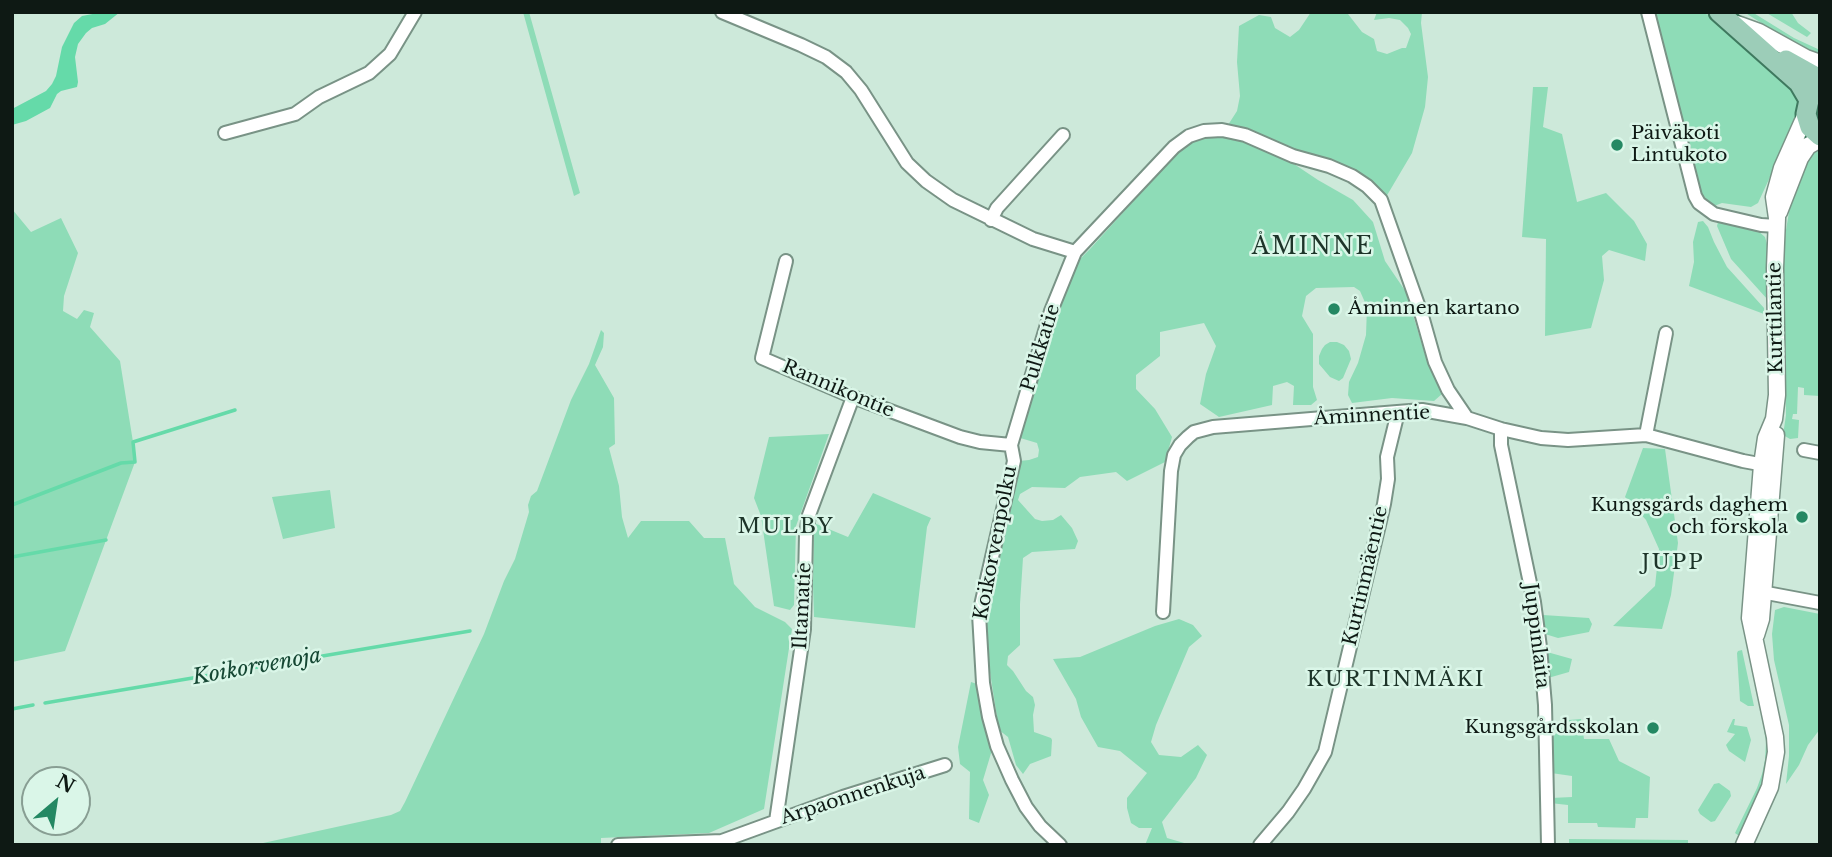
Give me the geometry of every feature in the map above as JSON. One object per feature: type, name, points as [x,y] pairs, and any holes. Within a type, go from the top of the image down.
[{"type":"main road","points":[[1723,16],[1799,83],[1811,101],[1810,127],[1820,138]]},
{"type":"main road","points":[[1746,35],[1820,79]]},
{"type":"street","points":[[225,133],[295,114],[319,97],[369,73],[390,54],[415,12]]},
{"type":"street","points":[[722,12],[826,57],[846,72],[861,90],[907,163],[926,181],[953,200],[1033,239],[1075,252],[1174,147],[1189,136],[1204,131],[1222,130],[1245,135],[1293,156],[1341,171],[1367,186],[1381,200],[1422,316],[1435,362],[1448,390],[1468,418]]},
{"type":"street","points":[[1648,12],[1695,196],[1714,214],[1761,225],[1777,222]]},
{"type":"street","points":[[1723,16],[1820,63]]},
{"type":"street","name":"Kurttilantie","points":[[1744,845],[1770,787],[1776,752],[1755,644],[1761,619],[1757,591],[1768,466],[1766,438],[1774,419],[1777,395],[1774,268],[1777,222],[1774,197],[1782,168],[1811,101]]},
{"type":"street","points":[[991,219],[997,208],[1063,135]]},
{"type":"street","name":"Kurttilantie","points":[[1777,222],[1800,158],[1808,146],[1820,138]]},
{"type":"street","name":"Pulkkatie","points":[[1011,445],[1051,311],[1075,252]]},
{"type":"street","name":"Rannikontie","points":[[786,261],[762,358],[853,397],[960,437],[1011,445]]},
{"type":"street","points":[[1646,435],[1666,333]]},
{"type":"street","name":"Iltamatie","points":[[776,821],[804,629],[809,514],[853,397]]},
{"type":"street","name":"Åminnentie","points":[[1163,612],[1174,455],[1194,432],[1213,427],[1422,410],[1468,418],[1530,436],[1556,439],[1646,435],[1768,466]]},
{"type":"street","name":"Kurtinmäentie","points":[[1260,845],[1304,789],[1325,752],[1384,504],[1388,479],[1387,457],[1398,412]]},
{"type":"street","name":"Juppinlaita","points":[[1502,429],[1501,445],[1534,601],[1540,647],[1545,705],[1548,845]]},
{"type":"street","name":"Koikorvenpolku","points":[[1011,445],[1014,461],[979,614],[983,683],[997,746],[1012,780],[1040,826],[1060,845]]},
{"type":"street","points":[[1804,450],[1820,453]]},
{"type":"street","points":[[1757,591],[1820,603]]},
{"type":"street","name":"Arpaonnenkuja","points":[[618,845],[723,843],[776,821],[884,783],[945,765]]},
{"type":"shaded area","points":[[120,12],[105,24],[92,28],[78,44],[75,57],[77,87],[61,91],[50,108],[12,125],[12,109],[46,91],[52,84],[62,47],[74,23],[82,16]]},
{"type":"shaded area","points":[[523,12],[529,12],[580,193],[574,196]]},
{"type":"shaded area","points":[[1311,12],[1348,14],[1362,32],[1374,39],[1377,51],[1387,54],[1406,48],[1411,34],[1400,20],[1374,20],[1377,12],[1422,12],[1428,77],[1425,107],[1412,153],[1386,197],[1371,181],[1336,161],[1295,150],[1228,125],[1237,111],[1240,96],[1237,62],[1239,26],[1259,15],[1271,17],[1275,28],[1290,37],[1299,30]]},
{"type":"shaded area","points":[[1652,12],[1704,12],[1796,92],[1798,112],[1774,178],[1770,177],[1758,203],[1751,207],[1722,203],[1714,206],[1700,193]]},
{"type":"shaded area","points":[[1744,12],[1752,12],[1794,38],[1820,50],[1820,56],[1788,40]]},
{"type":"shaded area","points":[[1765,12],[1791,12],[1798,23],[1811,33],[1807,37]]},
{"type":"shaded area","points":[[1533,87],[1548,87],[1543,127],[1562,134],[1577,202],[1606,193],[1634,221],[1647,244],[1645,261],[1609,250],[1602,256],[1604,280],[1591,328],[1545,336],[1546,239],[1522,237]]},
{"type":"shaded area","points":[[1221,136],[1291,162],[1353,200],[1373,222],[1385,261],[1406,292],[1428,364],[1442,394],[1434,401],[1392,398],[1352,403],[1348,395],[1349,382],[1366,335],[1367,307],[1360,291],[1354,287],[1316,288],[1306,296],[1302,316],[1313,334],[1313,387],[1317,400],[1311,405],[1293,405],[1294,386],[1287,382],[1273,386],[1272,405],[1219,417],[1200,404],[1206,374],[1216,346],[1204,323],[1160,332],[1160,356],[1136,375],[1136,389],[1155,409],[1172,437],[1165,462],[1127,481],[1116,472],[1080,477],[1065,488],[1032,487],[1020,494],[1018,500],[1035,519],[1053,520],[1061,515],[1078,541],[1075,549],[1032,552],[1023,558],[1020,645],[1008,656],[1007,665],[1033,697],[1034,732],[1052,740],[1051,756],[1030,764],[1023,774],[1016,765],[1008,737],[999,730],[982,621],[997,568],[999,545],[1019,461],[1038,457],[1037,443],[1017,437],[1068,271],[1178,152],[1205,137]]},
{"type":"shaded area","points":[[1820,145],[1820,396],[1804,395],[1804,388],[1798,387],[1797,414],[1793,414],[1792,419],[1799,420],[1798,438],[1790,439],[1783,435],[1786,415],[1783,248],[1792,194],[1805,159]]},
{"type":"shaded area","points":[[12,209],[31,232],[61,218],[78,253],[64,296],[63,311],[77,319],[84,310],[94,313],[90,327],[120,361],[135,462],[65,651],[12,662],[14,350]]},
{"type":"shaded area","points":[[1703,221],[1727,267],[1764,308],[1764,314],[1689,286],[1694,262],[1693,242],[1698,222]]},
{"type":"shaded area","points":[[1718,222],[1757,230],[1765,237],[1768,300],[1731,259],[1717,226]]},
{"type":"shaded area","points":[[601,330],[604,333],[603,347],[595,365],[614,398],[615,444],[609,448],[628,538],[641,521],[689,521],[704,538],[725,538],[734,584],[755,607],[785,622],[792,629],[764,809],[709,833],[601,838],[601,845],[254,845],[400,811],[484,634],[515,559],[531,496],[537,491]]},
{"type":"shaded area","points":[[1330,342],[1344,345],[1351,359],[1339,381],[1330,377],[1319,364],[1322,349]]},
{"type":"shaded area","points":[[829,434],[796,526],[794,605],[790,610],[774,606],[761,516],[754,498],[769,437]]},
{"type":"shaded area","points":[[1643,448],[1665,449],[1678,543],[1671,595],[1662,629],[1613,626],[1655,586],[1659,549],[1646,520],[1625,497]]},
{"type":"shaded area","points":[[330,490],[335,528],[283,539],[272,497]]},
{"type":"shaded area","points":[[873,493],[931,518],[927,527],[915,628],[814,617],[814,523],[848,537]]},
{"type":"shaded area","points":[[1784,607],[1820,614],[1820,729],[1786,784],[1789,725],[1774,660],[1772,634],[1775,610]]},
{"type":"shaded area","points":[[1543,615],[1589,618],[1592,624],[1589,632],[1558,638],[1545,634]]},
{"type":"shaded area","points":[[1179,619],[1193,625],[1202,636],[1189,647],[1151,742],[1159,755],[1181,757],[1198,745],[1207,755],[1196,778],[1162,822],[1167,838],[1191,845],[1145,845],[1152,828],[1139,828],[1131,823],[1127,798],[1147,773],[1120,751],[1098,747],[1081,717],[1076,699],[1053,659],[1080,657]]},
{"type":"shaded area","points":[[1742,650],[1754,706],[1740,701],[1737,653]]},
{"type":"shaded area","points":[[1547,652],[1572,659],[1569,672],[1548,678]]},
{"type":"shaded area","points":[[971,682],[977,684],[992,750],[983,780],[989,795],[979,823],[969,819],[970,772],[960,764],[958,747]]},
{"type":"shaded area","points":[[1762,718],[1767,718],[1769,730],[1767,782],[1742,838],[1735,833],[1757,788],[1765,760],[1766,741]]},
{"type":"shaded area","points":[[1581,719],[1584,739],[1609,739],[1619,761],[1650,777],[1648,818],[1636,818],[1635,828],[1598,827],[1597,823],[1568,823],[1568,805],[1550,803],[1551,798],[1572,797],[1572,776],[1551,773],[1551,739],[1569,720]]},
{"type":"shaded area","points":[[1733,719],[1734,725],[1747,727],[1751,740],[1745,762],[1729,751],[1726,745],[1735,734],[1727,732]]},
{"type":"shaded area","points":[[1719,783],[1730,791],[1731,796],[1715,821],[1711,822],[1698,810],[1714,784]]},
{"type":"shaded area","points":[[1569,839],[1688,840],[1688,845],[1569,845]]},
{"type":"waterway","points":[[12,505],[121,463],[135,462],[133,442],[235,410]]},
{"type":"waterway","points":[[12,557],[106,540]]},
{"type":"waterway","name":"Koikorvenoja","points":[[45,703],[470,631]]},
{"type":"waterway","name":"Koikorvenoja","points":[[12,709],[33,705]]},
{"type":"place","name":"Päiväkoti Lintukoto","points":[[1617,145]]},
{"type":"place","name":"Åminnen kartano","points":[[1334,309]]},
{"type":"place","name":"Kungsgårds daghem och förskola","points":[[1802,517]]},
{"type":"place","name":"Kungsgårdsskolan","points":[[1653,728]]},
{"type":"district","name":"ÅMINNE","points":[[1313,248]]},
{"type":"district","name":"MULBY","points":[[786,527]]},
{"type":"district","name":"JUPP","points":[[1673,563]]},
{"type":"district","name":"KURTINMÄKI","points":[[1396,680]]}]
